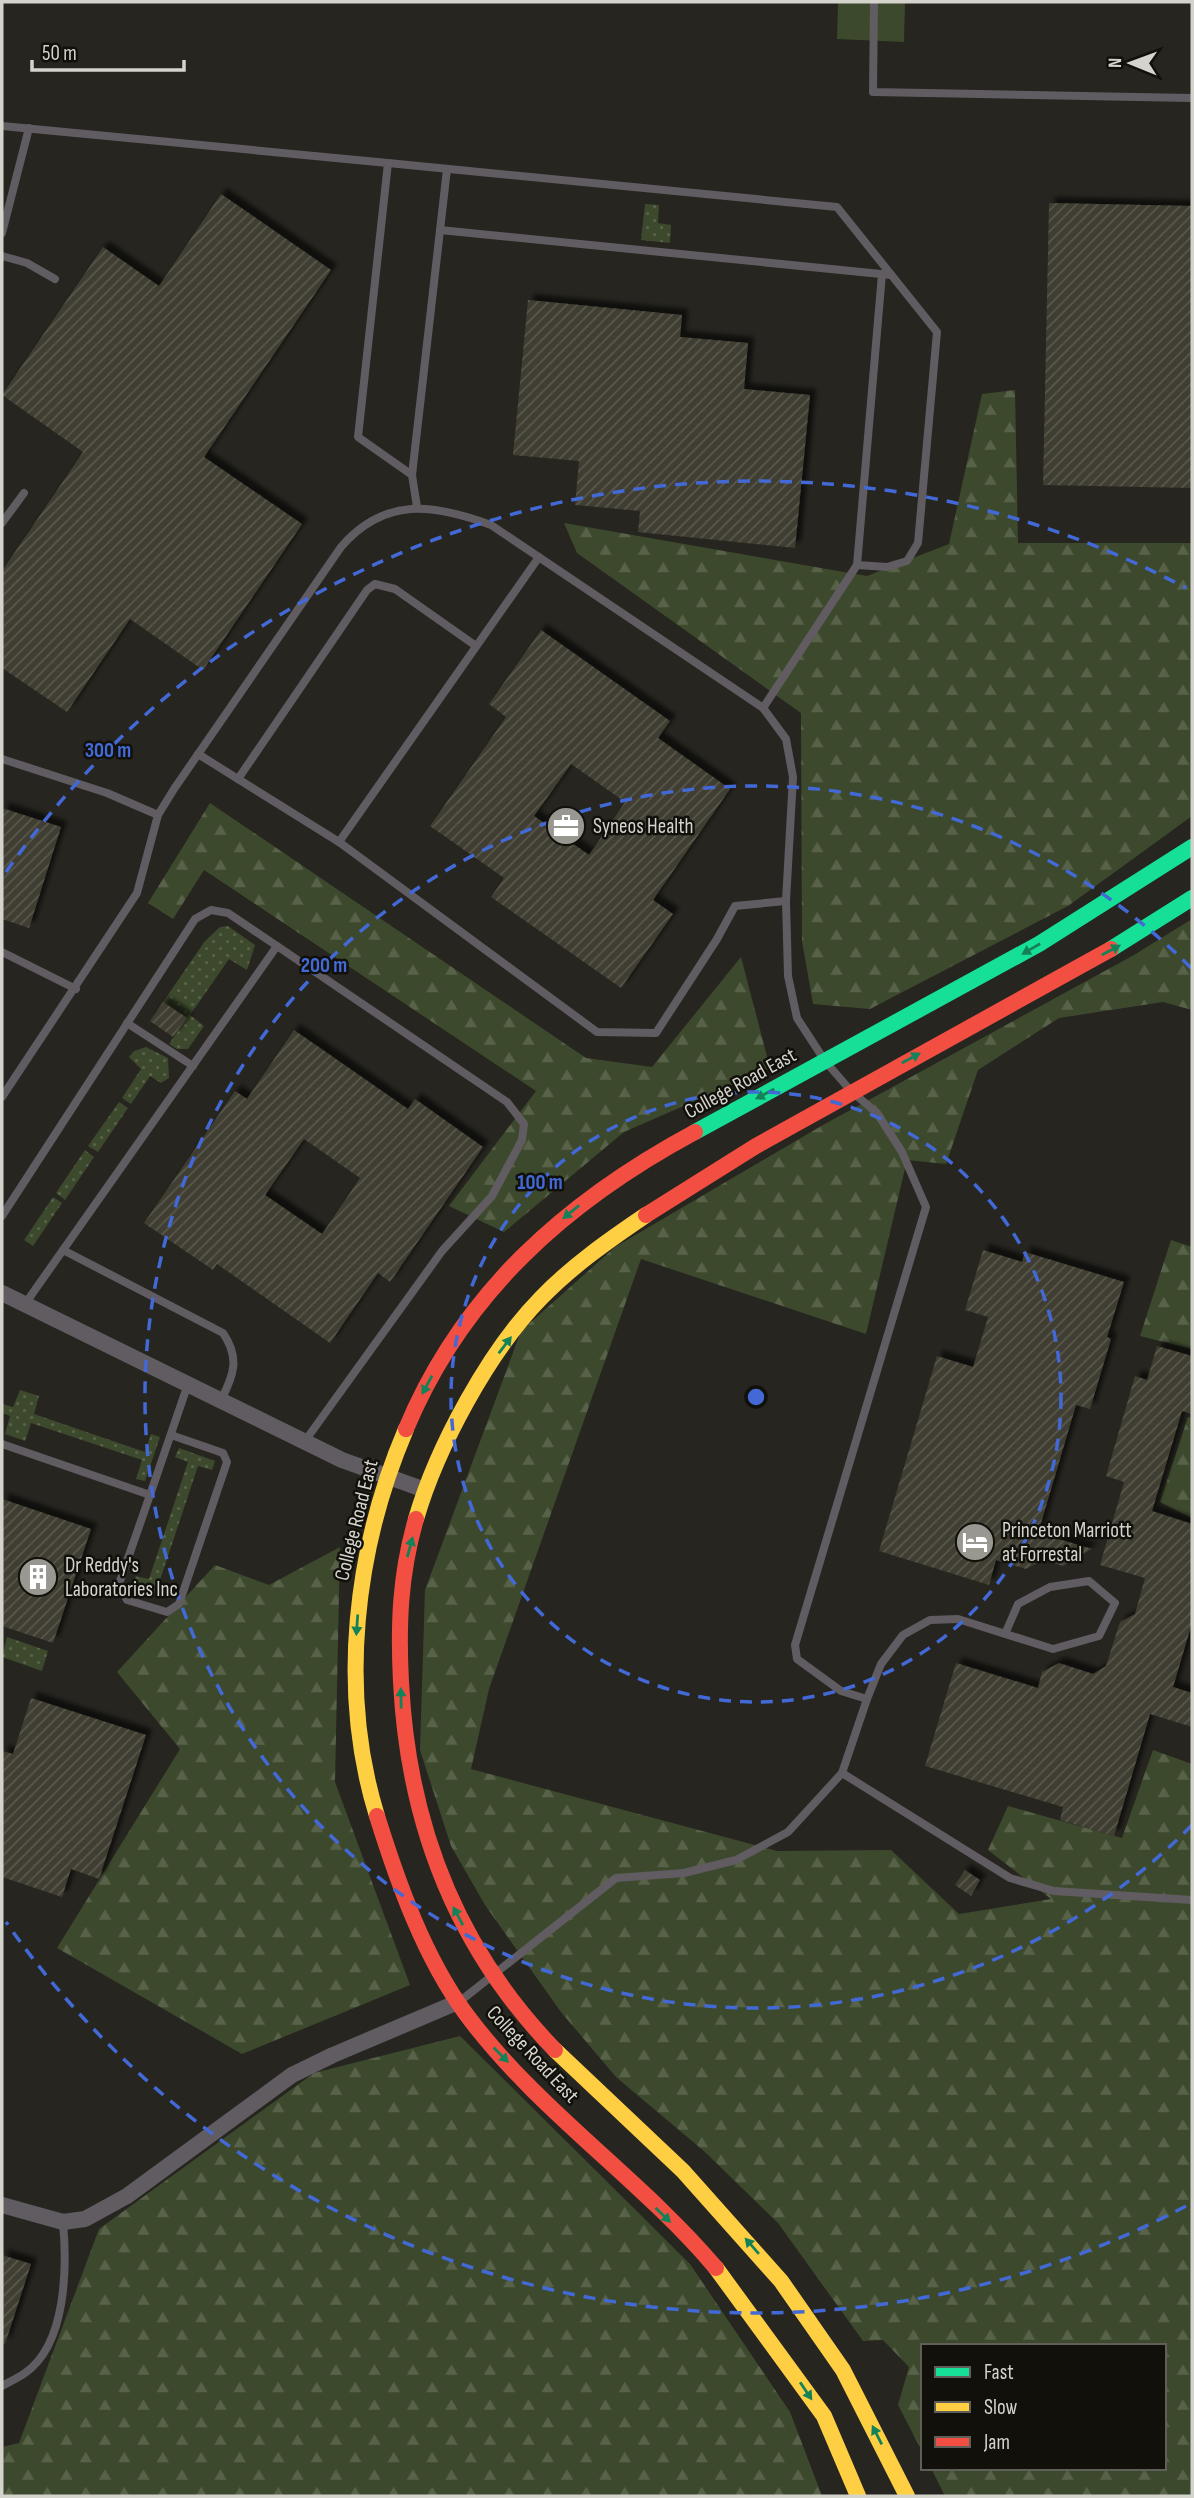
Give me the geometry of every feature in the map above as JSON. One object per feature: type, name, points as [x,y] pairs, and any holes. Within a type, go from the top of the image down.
[{"type":"street","name":"College Road East","points":[[858,2496],[828,2424],[753,2314],[703,2253],[493,2047],[458,2002],[394,1873],[371,1804],[359,1742],[355,1657],[360,1581],[386,1476],[404,1430],[437,1366],[482,1301],[536,1241],[599,1188],[1034,948],[1192,848]]},
{"type":"street","name":"College Road East","points":[[908,2496],[842,2368],[781,2280],[706,2193],[588,2083],[532,2026],[492,1975],[456,1913],[428,1848],[411,1787],[402,1731],[402,1577],[425,1490],[450,1433],[484,1373],[539,1300],[609,1239],[686,1187],[851,1091],[1136,936],[1192,898]]},
{"type":"street","points":[[2,1293],[304,1441],[425,1490]]},
{"type":"street","points":[[2,2205],[63,2222],[85,2219],[127,2196],[292,2075],[332,2055],[458,2002]]},
{"type":"lane","points":[[874,2],[873,92],[1192,98]]},
{"type":"lane","points":[[2,125],[837,208],[886,274],[937,332],[918,543],[907,561],[887,567],[857,565]]},
{"type":"lane","points":[[2,233],[29,128]]},
{"type":"lane","points":[[388,163],[358,437],[412,475]]},
{"type":"lane","points":[[417,507],[412,475],[447,169]]},
{"type":"lane","points":[[440,230],[886,274]]},
{"type":"lane","points":[[2,256],[27,263],[55,279]]},
{"type":"lane","points":[[764,708],[857,565],[886,274]]},
{"type":"lane","points":[[2,523],[24,493]]},
{"type":"lane","points":[[2,1097],[76,989],[137,892],[158,815],[341,547],[358,527],[388,513],[417,507],[452,510],[491,524],[764,708],[786,739],[793,777],[786,901],[788,976],[797,1018],[825,1061],[851,1091],[877,1113],[902,1152],[926,1207],[794,1645],[797,1659],[841,1691],[867,1699]]},
{"type":"lane","points":[[339,842],[539,556]]},
{"type":"lane","points":[[238,779],[367,590],[375,584],[395,589],[476,646]]},
{"type":"lane","points":[[198,754],[339,842],[597,1032],[656,1033],[717,939],[735,906],[786,901]]},
{"type":"lane","points":[[2,759],[107,793],[158,815]]},
{"type":"lane","points":[[2,1216],[195,919],[211,910],[228,913],[507,1102],[524,1124],[522,1140],[492,1196],[442,1251],[304,1441]]},
{"type":"lane","points":[[25,1304],[277,946]]},
{"type":"lane","points":[[2,952],[76,989]]},
{"type":"lane","points":[[127,1023],[193,1066]]},
{"type":"lane","points":[[63,1250],[223,1333],[235,1350],[231,1381],[221,1401]]},
{"type":"lane","points":[[171,1435],[223,1453],[227,1462],[179,1604],[167,1612],[127,1600],[119,1584],[188,1384]]},
{"type":"lane","points":[[2,1444],[150,1495]]},
{"type":"lane","points":[[458,2002],[617,1878],[684,1873],[736,1860],[788,1832],[842,1773],[881,1664],[903,1635],[930,1620],[958,1619],[1005,1634],[1053,1649],[1099,1636],[1115,1603],[1089,1581],[1050,1587],[1018,1604],[1005,1634]]},
{"type":"lane","points":[[842,1773],[1010,1878],[1054,1891],[1192,1900]]},
{"type":"lane","points":[[2,2386],[27,2372],[48,2347],[61,2308],[66,2258],[63,2222]]},
{"type":"green space","points":[[838,2],[905,2],[904,42],[837,39]]},
{"type":"green space","points":[[645,204],[659,205],[658,223],[671,225],[670,243],[641,240]]},
{"type":"green space","points":[[1015,390],[1018,543],[1192,543],[1192,816],[1068,906],[870,1009],[813,1004],[802,941],[801,713],[577,553],[564,523],[867,576],[949,544],[982,394]]},
{"type":"green space","points":[[210,803],[586,1058],[652,1067],[741,957],[770,1068],[624,1132],[504,1232],[449,1206],[536,1091],[204,870],[173,919],[148,903]]},
{"type":"green space","points":[[1192,919],[1192,1010],[1163,1002],[1059,1018],[978,1070],[946,1164],[907,1160],[866,1334],[641,1259],[489,1689],[471,1769],[777,1851],[891,1850],[959,1914],[1051,1899],[988,1850],[1008,1806],[1122,1838],[1153,1750],[1192,1764],[1192,2496],[945,2496],[932,2470],[1166,2470],[1166,2344],[921,2344],[921,2449],[898,2405],[909,2367],[883,2340],[863,2341],[778,2223],[705,2152],[616,2077],[561,2012],[485,1905],[451,1846],[420,1750],[425,1590],[521,1331],[615,1247],[823,1125],[1134,955]]},
{"type":"green space","points":[[228,926],[255,945],[247,970],[229,959],[190,1015],[204,1026],[188,1049],[177,1049],[169,1044],[187,1018],[163,1002],[205,941],[220,927]]},
{"type":"green space","points":[[146,1047],[168,1058],[169,1078],[161,1083],[150,1076],[131,1104],[122,1098],[141,1069],[129,1057],[134,1051]]},
{"type":"green space","points":[[119,1102],[128,1108],[98,1152],[88,1146]]},
{"type":"green space","points":[[85,1150],[94,1157],[65,1200],[56,1193]]},
{"type":"green space","points":[[53,1197],[62,1203],[33,1246],[24,1240]]},
{"type":"green space","points":[[1171,1240],[1192,1247],[1192,1349],[1140,1336]]},
{"type":"green space","points":[[20,1390],[39,1396],[34,1414],[145,1452],[151,1434],[160,1437],[145,1481],[136,1479],[142,1460],[31,1423],[25,1441],[5,1434],[10,1416],[2,1413],[2,1404],[13,1407]]},
{"type":"green space","points":[[1188,1417],[1192,1418],[1191,1518],[1160,1502]]},
{"type":"green space","points":[[179,1448],[215,1461],[212,1470],[198,1466],[159,1583],[173,1588],[169,1599],[132,1587],[136,1576],[149,1579],[188,1462],[175,1457]]},
{"type":"green space","points":[[340,1547],[335,1782],[410,1985],[242,2054],[57,1948],[180,1749],[117,1672],[215,1565],[269,1585]]},
{"type":"green space","points":[[7,1637],[48,1651],[42,1671],[2,1657]]},
{"type":"green space","points":[[460,2036],[690,2264],[790,2412],[822,2496],[2,2496],[2,2447],[19,2443],[99,2229],[314,2073]]},
{"type":"building","points":[[221,194],[331,270],[204,457],[302,524],[203,670],[130,619],[67,712],[2,668],[2,571],[83,452],[2,395],[103,247],[159,286]]},
{"type":"building","points":[[1049,203],[1192,206],[1192,488],[1043,485]]},
{"type":"building","points":[[528,300],[682,315],[680,337],[748,343],[744,389],[810,395],[795,548],[638,532],[640,511],[575,505],[579,461],[513,455]]},
{"type":"building","points":[[541,630],[670,721],[658,738],[730,789],[653,900],[673,914],[621,988],[491,897],[504,878],[430,826],[506,717],[489,704]],"holes":[[[571,764],[625,802],[589,855],[534,816]]]},
{"type":"building","points":[[2,808],[61,827],[29,928],[2,919]]},
{"type":"building","points":[[163,1002],[187,1018],[173,1037],[150,1021]]},
{"type":"building","points":[[294,1030],[408,1109],[415,1099],[483,1147],[390,1282],[378,1273],[330,1343],[217,1264],[213,1270],[144,1223],[235,1091],[247,1099]],"holes":[[[304,1139],[360,1178],[322,1234],[265,1195]]]},
{"type":"building","points":[[983,1250],[1022,1262],[1025,1252],[1124,1282],[1107,1337],[1111,1339],[1090,1409],[1076,1405],[1038,1533],[1092,1549],[1063,1566],[1043,1560],[1026,1569],[996,1560],[989,1585],[879,1551],[937,1356],[973,1367],[988,1317],[965,1310]]},
{"type":"building","points":[[1157,1346],[1192,1356],[1192,1414],[1182,1411],[1152,1511],[1192,1524],[1192,1623],[1173,1687],[1192,1693],[1192,1727],[1150,1714],[1114,1836],[1060,1820],[1063,1807],[925,1766],[956,1663],[1038,1688],[1042,1672],[1059,1663],[1093,1674],[1106,1666],[1120,1622],[1135,1614],[1145,1578],[1100,1565],[1124,1482],[1106,1476],[1135,1376],[1147,1380]]},
{"type":"building","name":"Dr Reddy's Laboratories Inc","points":[[2,1499],[91,1529],[53,1643],[2,1626]]},
{"type":"building","points":[[31,1698],[146,1735],[99,1879],[71,1869],[62,1897],[2,1877],[2,1751],[13,1754]]},
{"type":"building","points":[[965,1870],[980,1880],[971,1896],[955,1885]]},
{"type":"building","points":[[2,2255],[31,2264],[5,2344],[2,2343]]},
{"type":"traffic: fast","points":[[695,1132],[1039,944],[1192,847]]},
{"type":"traffic: fast","points":[[1111,949],[1192,898]]},
{"type":"traffic: slow","points":[[416,1519],[451,1431],[502,1345],[541,1298],[565,1275],[646,1215]]},
{"type":"traffic: slow","points":[[377,1816],[365,1768],[358,1719],[358,1620],[374,1522],[406,1429]]},
{"type":"traffic: slow","points":[[555,2050],[683,2171],[781,2281],[843,2370],[907,2496]]},
{"type":"traffic: slow","points":[[716,2268],[824,2416],[858,2496]]},
{"type":"traffic: jam","points":[[646,1215],[756,1146],[1111,949]]},
{"type":"traffic: jam","points":[[406,1429],[457,1334],[489,1293],[524,1255],[562,1220],[604,1188],[695,1132]]},
{"type":"traffic: jam","points":[[416,1519],[406,1560],[400,1620],[401,1682],[414,1785],[427,1834],[444,1881],[465,1926],[490,1969],[520,2011],[555,2050]]},
{"type":"traffic: jam","points":[[377,1816],[403,1893],[425,1944],[466,2014],[524,2082],[655,2204],[716,2268]]},
{"type":"place","name":"Syneos Health","points":[[566,826]]},
{"type":"place","name":"Princeton Marriott at Forrestal","points":[[975,1542]]},
{"type":"place","name":"Dr Reddy's Laboratories Inc","points":[[38,1577]]}]
